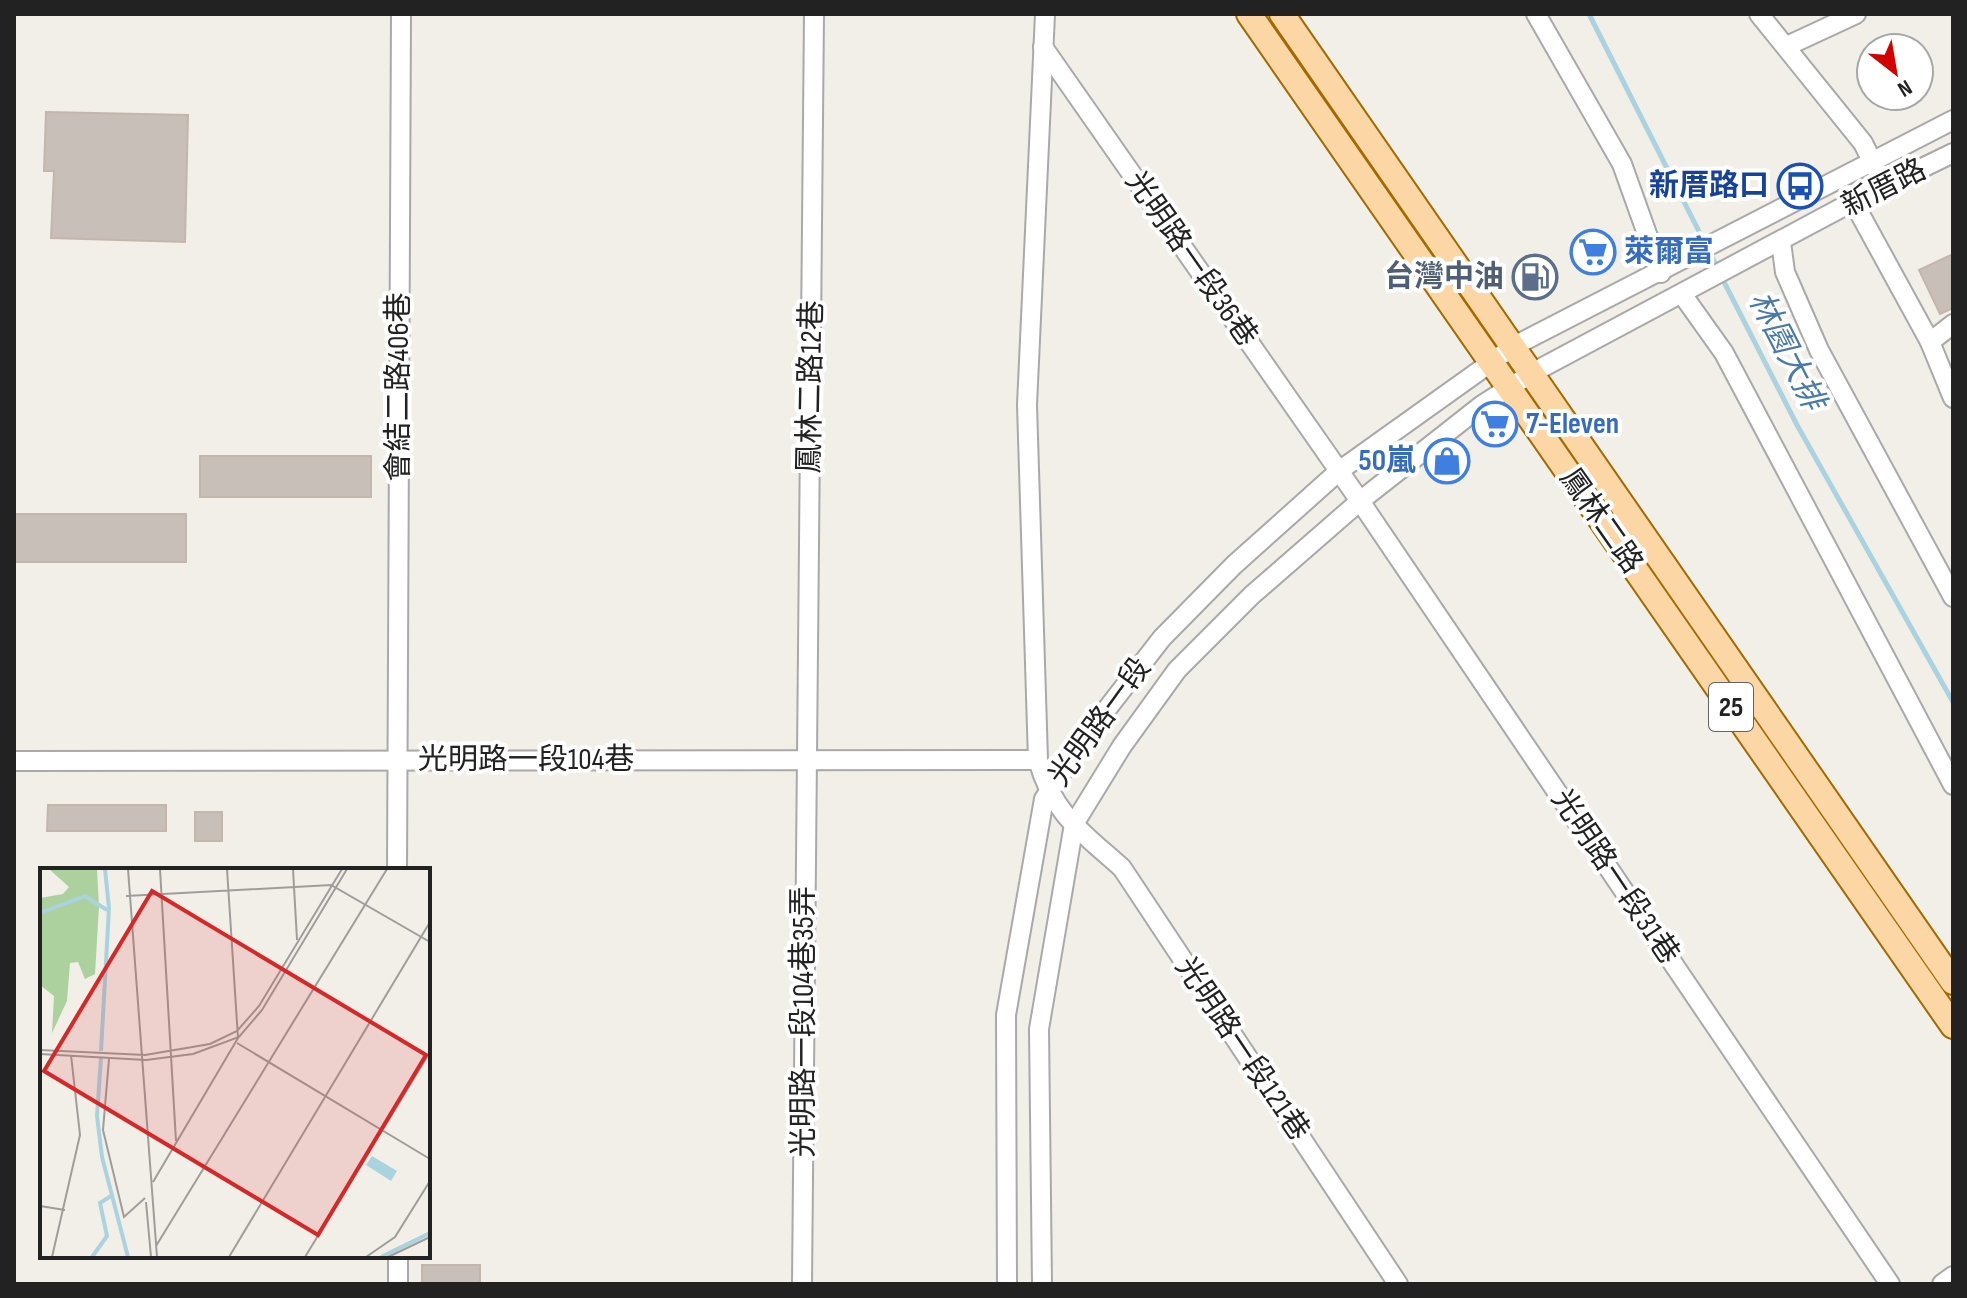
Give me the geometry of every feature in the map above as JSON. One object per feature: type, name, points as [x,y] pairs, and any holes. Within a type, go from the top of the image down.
[{"type":"main road","name":"鳳林二路","points":[[1249,14],[1953,1026]]},
{"type":"main road","name":"鳳林二路","points":[[1282,14],[1953,982]]},
{"type":"street","name":"會結二路406巷","points":[[397,868],[401,14]]},
{"type":"street","name":"鳳林二路12巷","points":[[806,760],[814,14]]},
{"type":"street","points":[[1045,14],[1027,405],[1038,760],[1048,793]]},
{"type":"street","points":[[1491,362],[1514,346],[1665,271],[1622,164],[1536,14]]},
{"type":"street","points":[[1759,14],[1863,143],[1885,187]]},
{"type":"street","points":[[1787,46],[1856,14]]},
{"type":"street","name":"光明路一段36巷","points":[[1043,47],[1339,471]]},
{"type":"street","name":"新厝路","points":[[1665,271],[1953,120]]},
{"type":"street","name":"新厝路","points":[[1682,294],[1854,201],[1953,153]]},
{"type":"street","points":[[1839,178],[1930,342],[1953,398]]},
{"type":"street","points":[[1777,244],[1785,272],[1819,350],[1953,597]]},
{"type":"street","points":[[1508,388],[1682,294],[1724,353],[1953,785]]},
{"type":"street","points":[[1930,342],[1953,324]]},
{"type":"street","name":"光明路一段","points":[[1007,1284],[1006,1015],[1048,793],[1162,638],[1234,565],[1339,471],[1491,362]]},
{"type":"street","name":"光明路一段","points":[[1042,1284],[1039,1029],[1074,824],[1122,746],[1177,670],[1252,595],[1360,501],[1508,388]]},
{"type":"street","name":"光明路一段31巷","points":[[1339,471],[1890,1284]]},
{"type":"street","name":"光明路一段104巷35弄","points":[[802,1284],[806,760]]},
{"type":"street","name":"光明路一段104巷","points":[[14,761],[1038,760]]},
{"type":"street","name":"光明路一段121巷","points":[[1048,793],[1074,824],[1122,868],[1398,1284]]},
{"type":"street","points":[[398,1258],[398,1284]]},
{"type":"street","points":[[1942,1284],[1953,1276]]},
{"type":"building","points":[[46,112],[188,115],[185,242],[51,238],[54,171],[44,171]]},
{"type":"building","points":[[1953,254],[1953,308],[1940,314],[1919,270]]},
{"type":"building","points":[[200,456],[371,456],[371,497],[200,497]]},
{"type":"building","points":[[14,514],[186,514],[186,562],[14,562]]},
{"type":"building","points":[[48,805],[166,805],[166,831],[47,831]]},
{"type":"building","points":[[195,812],[222,812],[222,841],[195,841]]},
{"type":"building","points":[[422,1265],[480,1265],[480,1284],[422,1284]]},
{"type":"waterway","name":"林園大排","points":[[1589,14],[1718,269]]},
{"type":"waterway","name":"林園大排","points":[[1722,278],[1797,425],[1953,702]]},
{"type":"place","name":"新厝路口","points":[[1800,186]]},
{"type":"place","name":"萊爾富","points":[[1593,252]]},
{"type":"place","name":"台灣中油","points":[[1535,277]]},
{"type":"place","name":"7-Eleven","points":[[1495,424]]},
{"type":"place","name":"50嵐","points":[[1447,461]]}]
